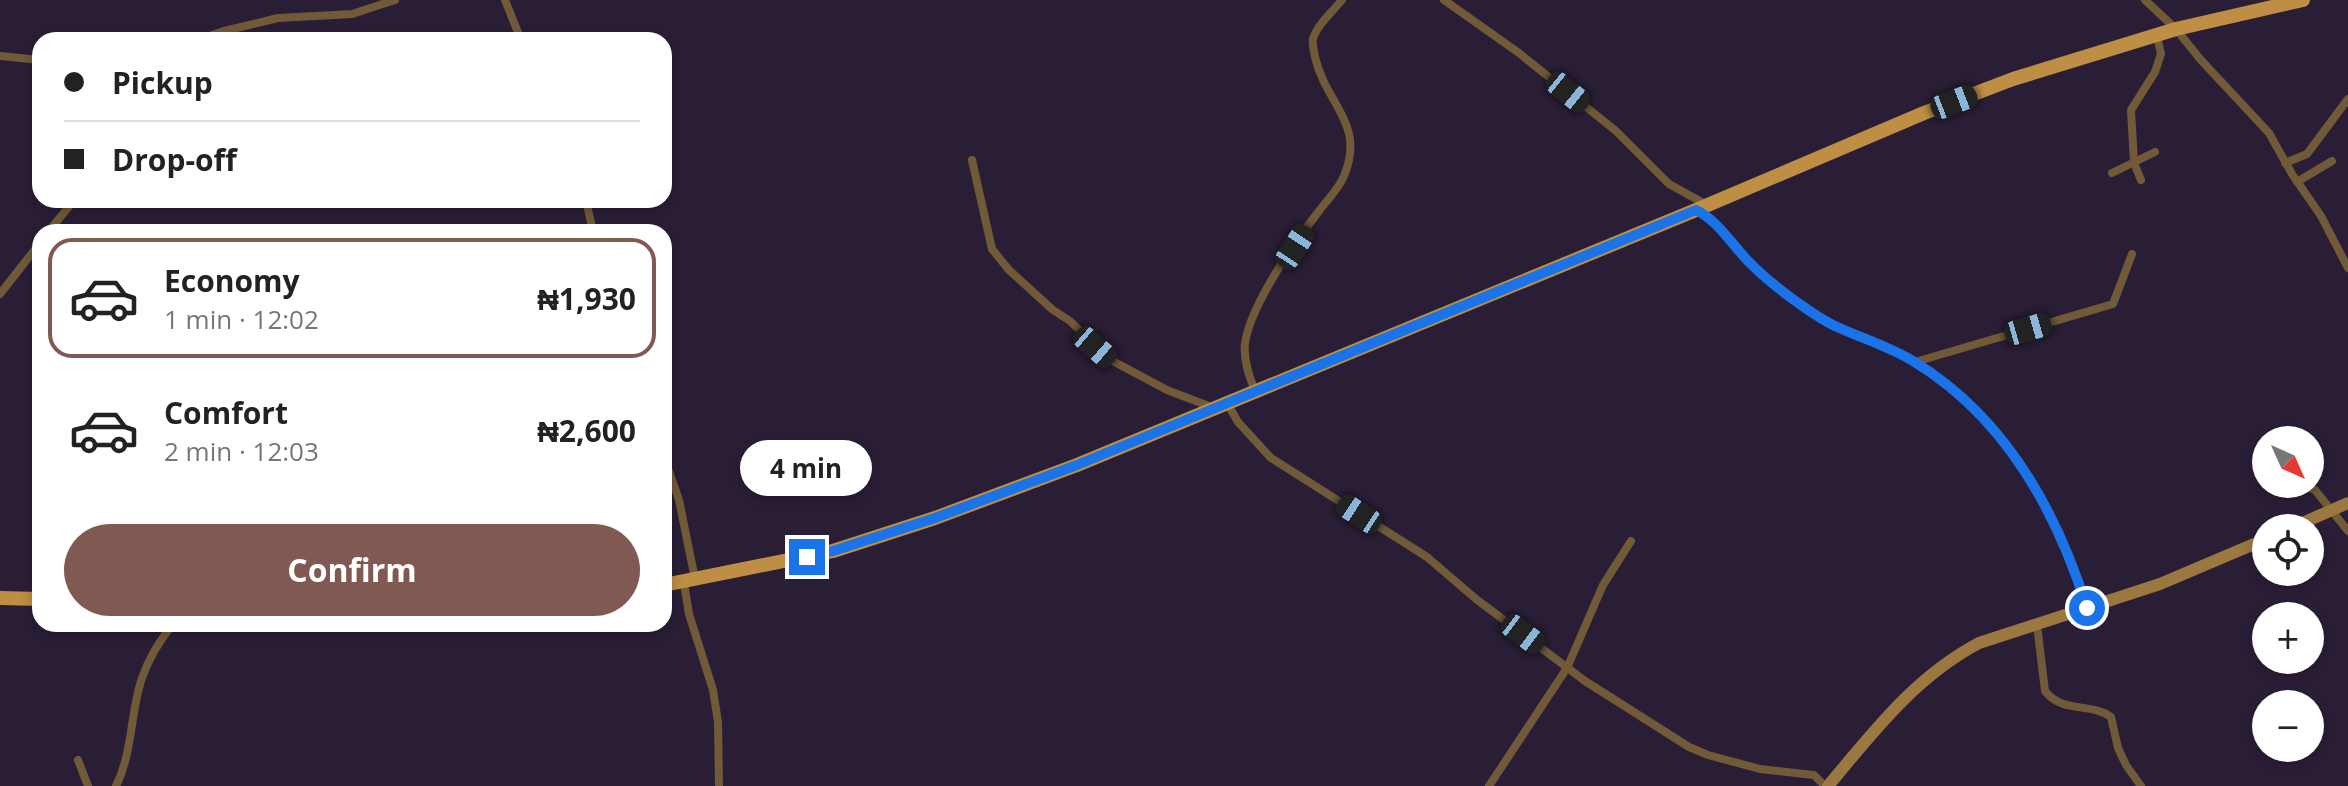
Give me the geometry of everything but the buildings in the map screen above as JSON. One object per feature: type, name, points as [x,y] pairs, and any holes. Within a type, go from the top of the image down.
[{"type":"main road","points":[[672,584],[833,551],[935,518],[1077,465],[1702,208],[1924,113],[2013,79],[2176,29],[2303,0]]},
{"type":"main road","points":[[0,598],[32,599]]},
{"type":"street","points":[[221,32],[278,18],[352,14],[395,0]]},
{"type":"street","points":[[505,0],[518,32]]},
{"type":"street","points":[[1255,391],[1245,361],[1251,321],[1268,285],[1320,209],[1334,194],[1350,156],[1352,142],[1349,129],[1319,75],[1312,43],[1314,35],[1342,0]]},
{"type":"street","points":[[1444,0],[1519,53],[1616,131],[1669,184],[1702,208],[1767,279],[1819,318],[1915,362],[1962,396],[2003,439],[2027,475],[2059,531],[2087,608]]},
{"type":"street","points":[[2145,0],[2176,29],[2269,133],[2321,216],[2348,268]]},
{"type":"street","points":[[2141,180],[2134,163],[2131,110],[2155,72],[2161,54],[2157,36]]},
{"type":"street","points":[[0,56],[32,59]]},
{"type":"street","points":[[2285,163],[2307,154],[2348,99]]},
{"type":"street","points":[[2112,173],[2155,152]]},
{"type":"street","points":[[972,160],[992,249],[1009,270],[1053,310],[1070,321],[1109,359],[1167,390],[1221,406],[1271,458],[1434,562],[1476,599],[1567,668],[1689,747],[1708,755],[1760,769],[1814,775],[1826,786],[1883,719],[1933,672],[1979,643],[2188,574],[2252,545]]},
{"type":"street","points":[[2297,182],[2332,161]]},
{"type":"street","points":[[55,224],[68,208]]},
{"type":"street","points":[[0,294],[32,253]]},
{"type":"street","points":[[1915,362],[2113,304],[2132,254]]},
{"type":"street","points":[[672,480],[679,500],[690,581],[689,614],[713,690],[718,722],[719,786]]},
{"type":"street","points":[[2321,498],[2348,531]]},
{"type":"street","points":[[2323,514],[2348,503]]},
{"type":"street","points":[[1489,786],[1567,668],[1603,585],[1631,541]]},
{"type":"street","points":[[2037,625],[2045,691],[2065,706],[2104,712],[2111,717],[2118,748],[2141,786]]},
{"type":"street","points":[[116,786],[127,756],[142,679],[150,658],[168,632]]},
{"type":"street","points":[[78,760],[88,786]]},
{"type":"route","points":[[807,557],[935,518],[1077,465],[1696,210],[1708,218],[1767,279],[1819,318],[1915,362],[1962,396],[1986,419],[2027,475],[2059,531],[2087,608]]}]
